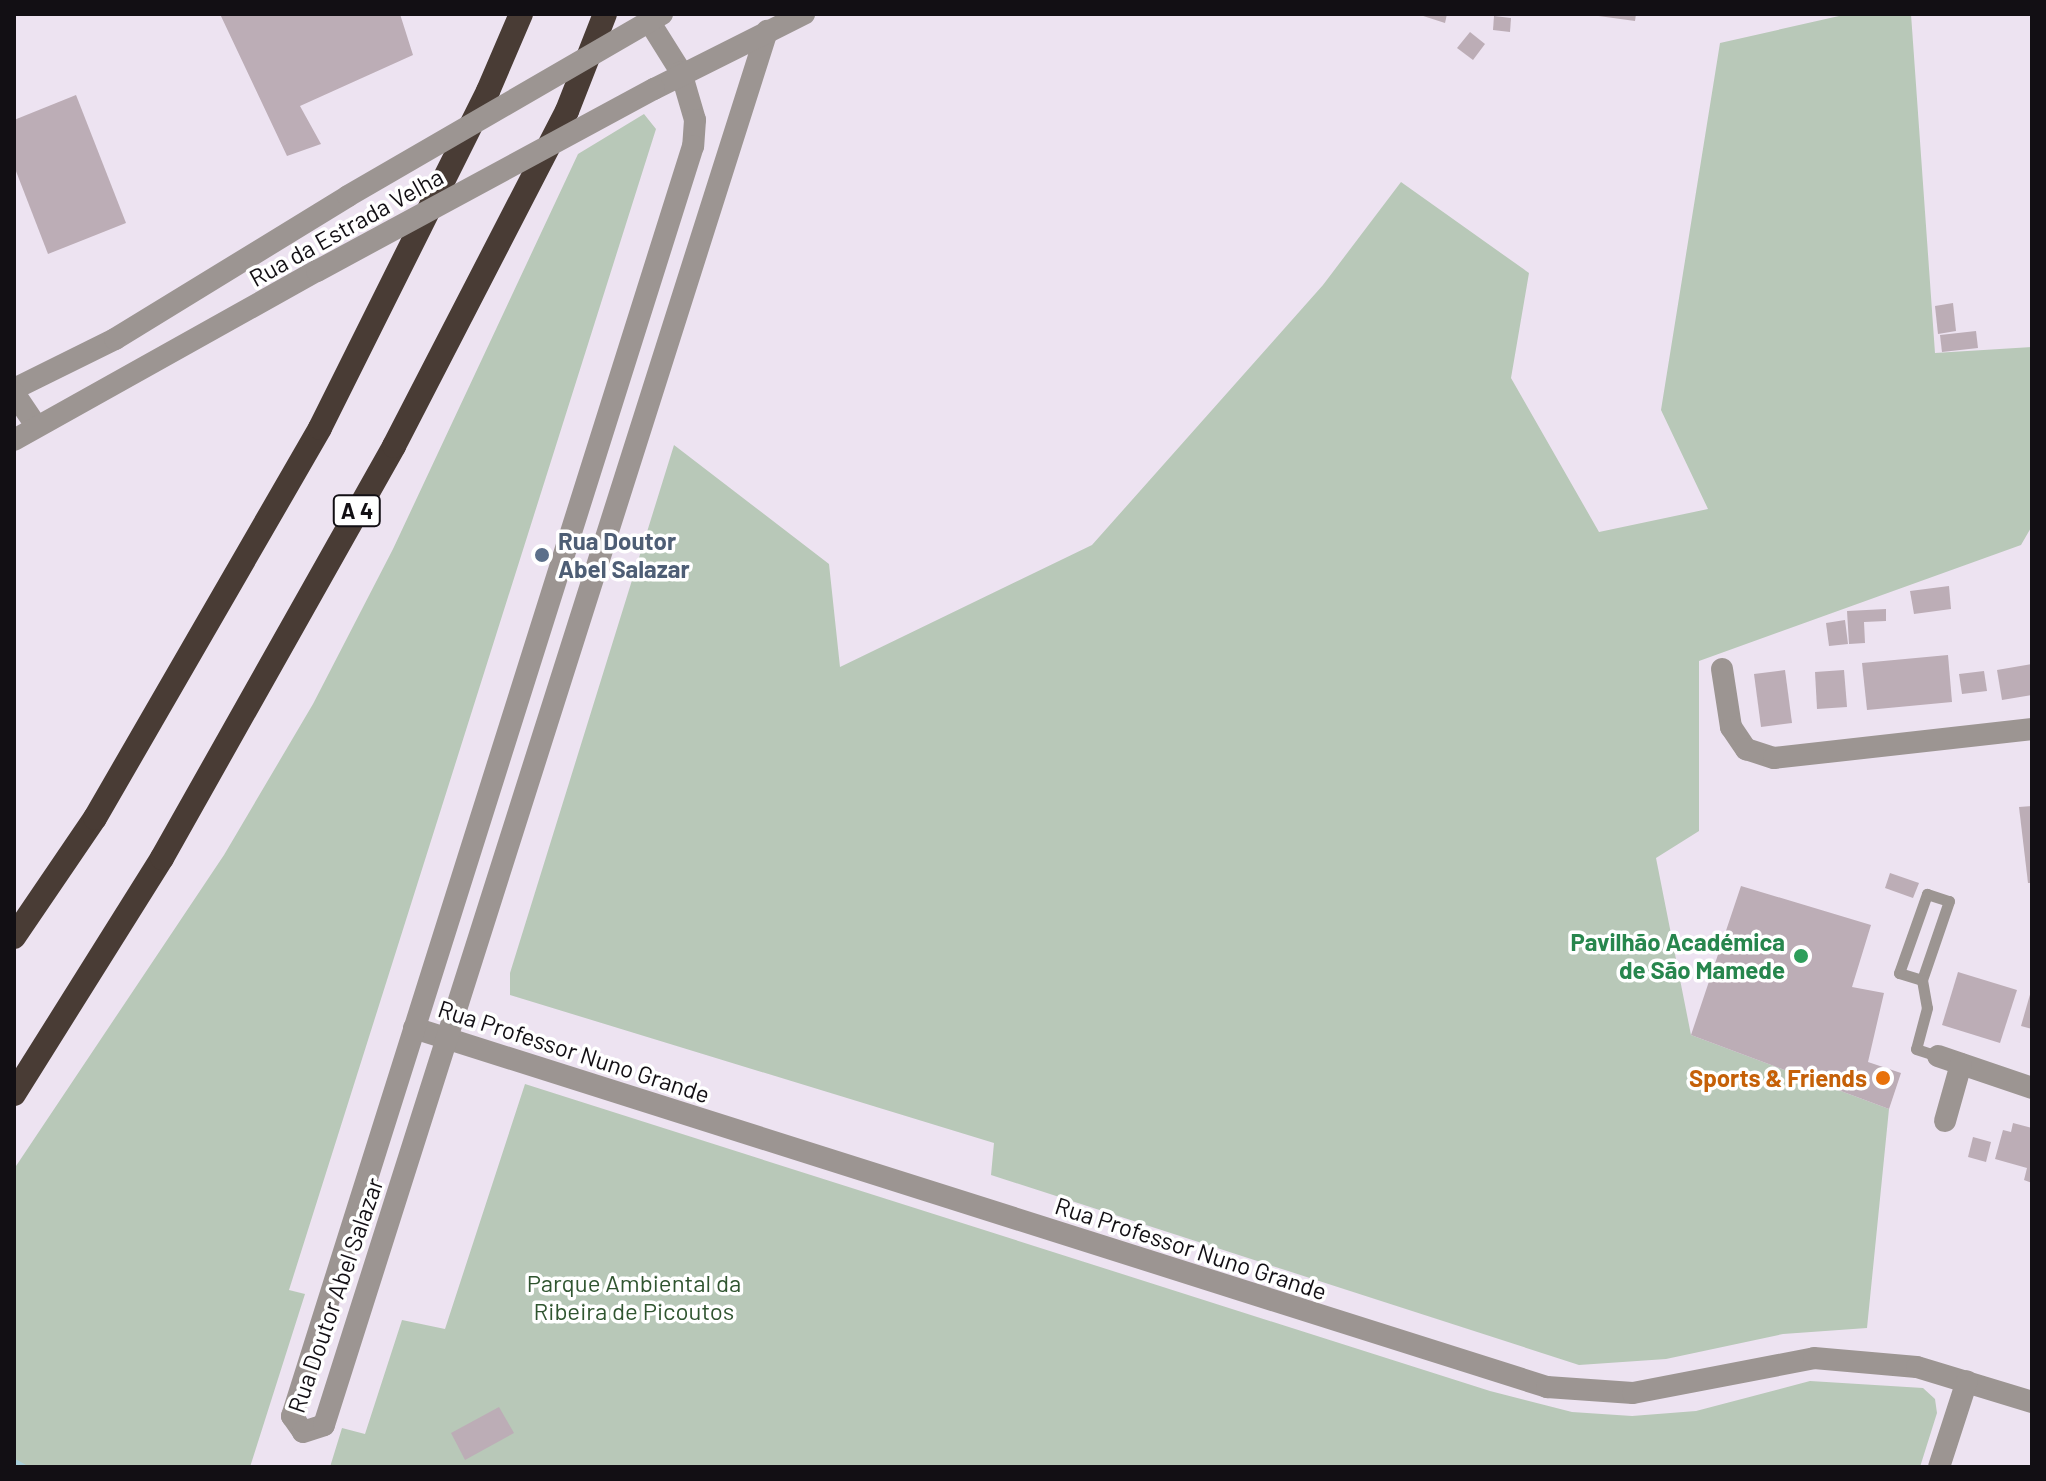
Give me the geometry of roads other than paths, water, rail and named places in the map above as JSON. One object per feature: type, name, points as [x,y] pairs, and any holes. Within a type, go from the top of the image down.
[{"type":"highway","points":[[14,937],[95,818],[320,428],[488,91],[521,14]]},
{"type":"highway","name":"A 4","points":[[14,1094],[162,858],[394,446],[567,111],[605,14]]},
{"type":"street","name":"Rua da Estrada Velha","points":[[14,440],[317,271],[654,89],[676,63],[767,31],[804,14]]},
{"type":"street","name":"Rua da Estrada Velha","points":[[36,426],[14,391],[115,339],[348,196],[656,17],[676,63]]},
{"type":"street","name":"Rua Doutor Abel Salazar","points":[[676,63],[695,120],[693,146],[292,1416],[303,1432],[324,1425],[767,31]]},
{"type":"street","points":[[1722,669],[1731,727],[1746,749],[1774,758],[2032,729]]},
{"type":"street","name":"Rua Professor Nuno Grande","points":[[414,1028],[1547,1387],[1633,1393],[1814,1358],[1917,1367],[2032,1402]]},
{"type":"street","points":[[1938,1056],[2032,1088]]},
{"type":"street","points":[[1945,1121],[1961,1064]]},
{"type":"street","points":[[1939,1467],[1967,1381]]},
{"type":"lane","points":[[1922,980],[1899,973],[1927,894],[1949,901],[1922,980],[1927,1008],[1916,1049],[1938,1056]]},
{"type":"waterway","points":[[14,1462],[23,1467]]},
{"type":"place","name":"Rua Doutor Abel Salazar","points":[[542,555]]},
{"type":"place","name":"Pavilhão Académica de São Mamede","points":[[1801,956]]},
{"type":"place","name":"Sports & Friends","points":[[1883,1078]]},
{"type":"park label","name":"Parque Ambiental da Ribeira de Picoutos","points":[[634,1297]]}]
